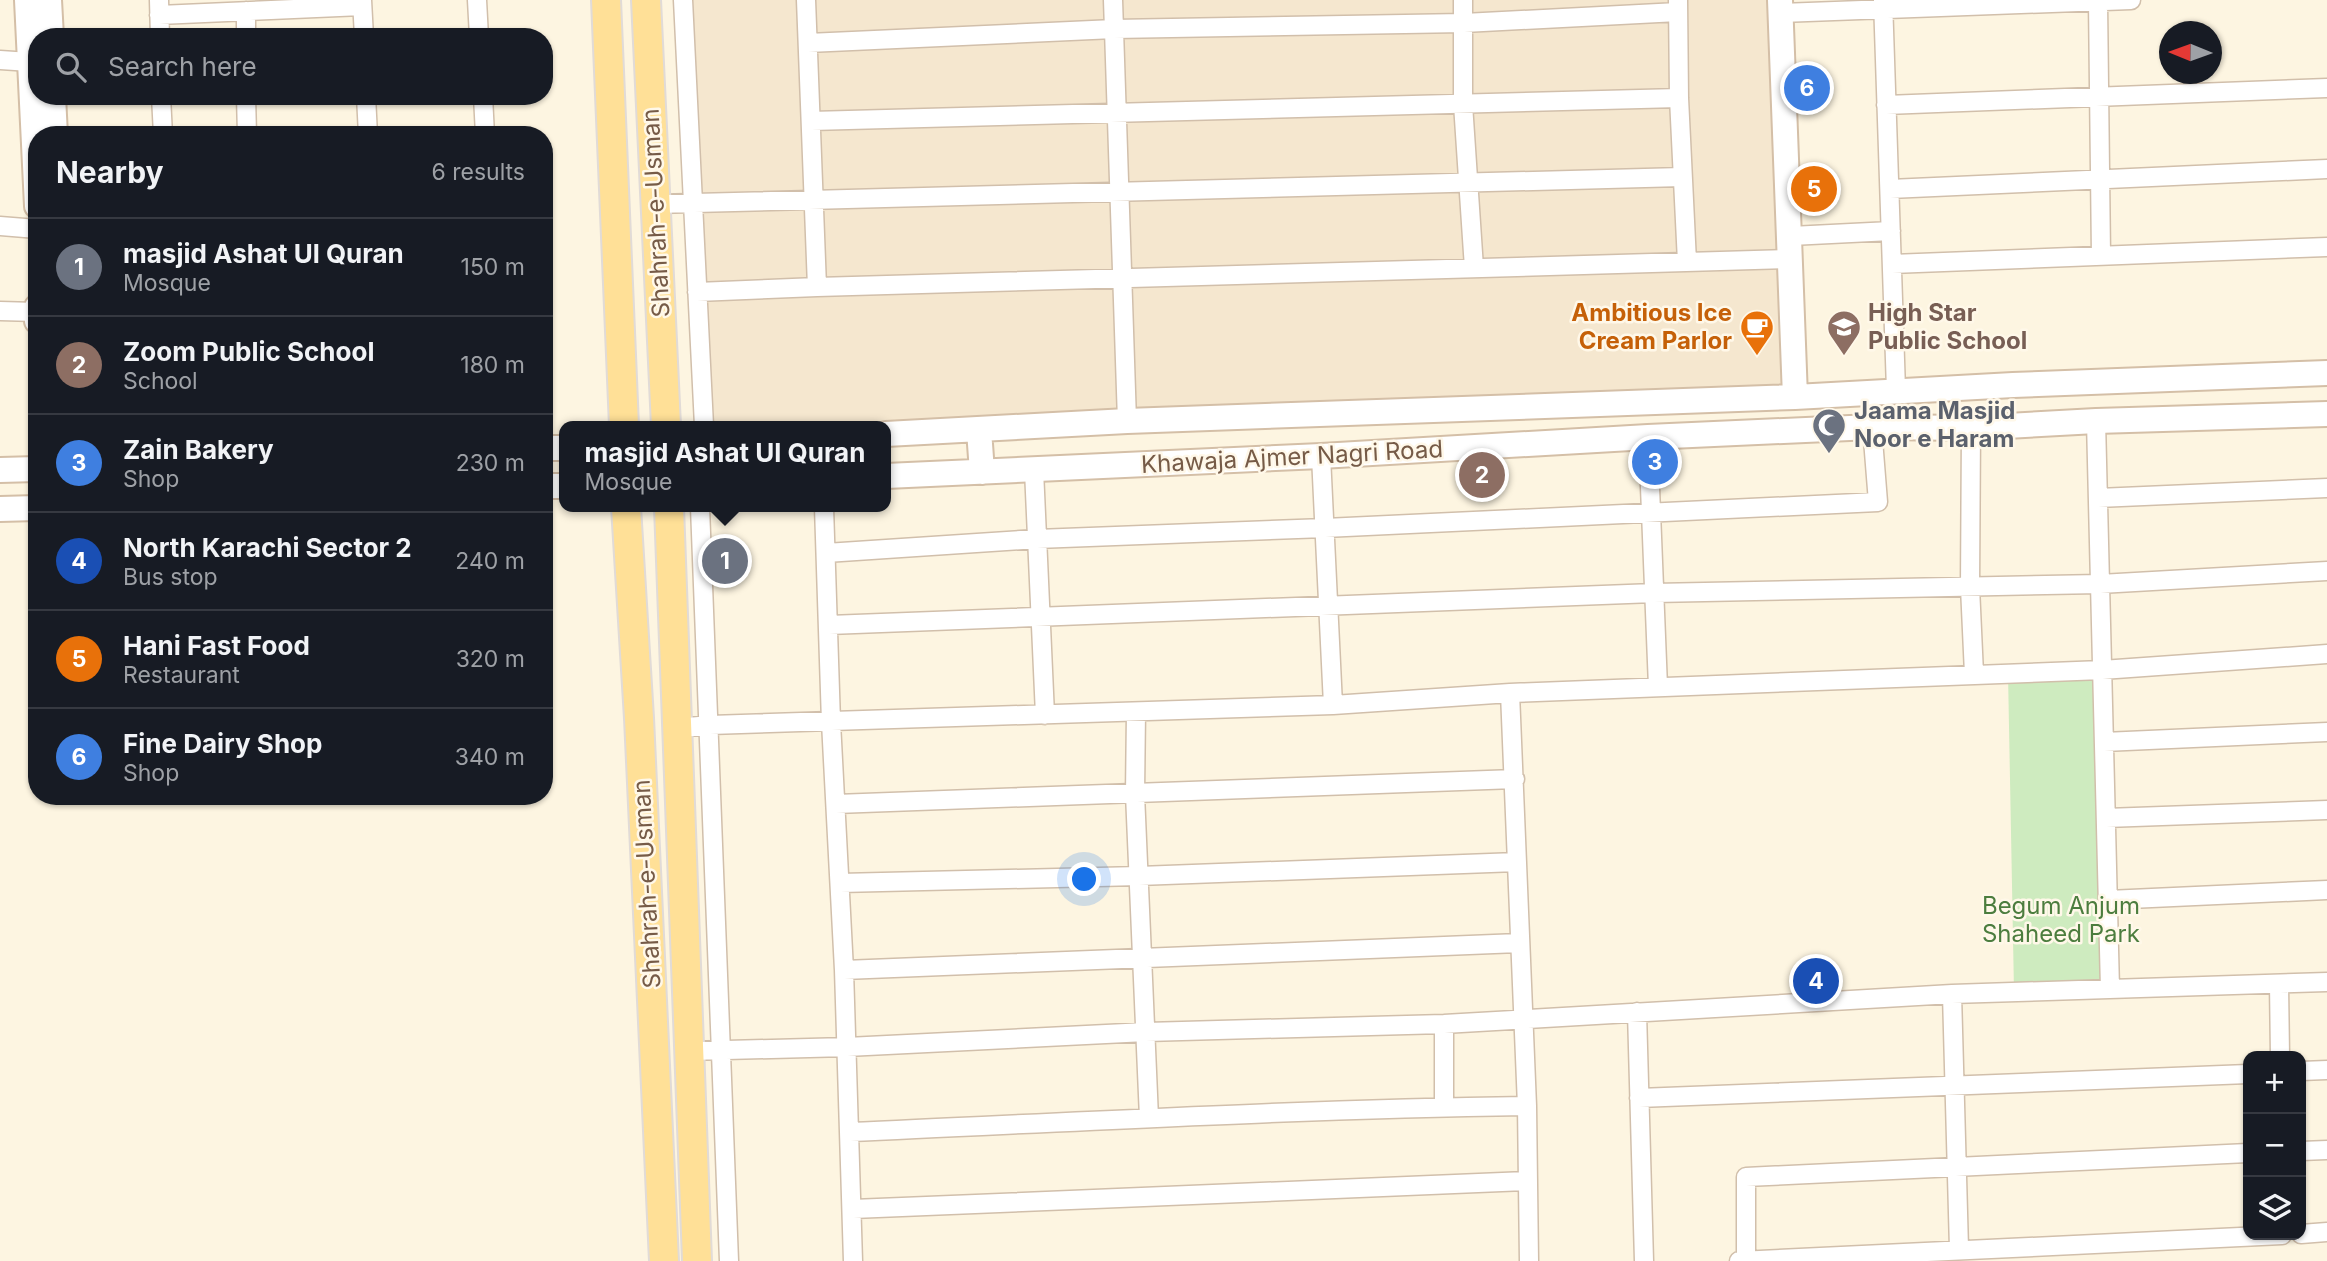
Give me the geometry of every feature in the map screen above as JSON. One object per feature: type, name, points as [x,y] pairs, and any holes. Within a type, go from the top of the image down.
[{"type":"main road","points":[[27,0],[28,28]]},
{"type":"main road","points":[[50,0],[51,28]]},
{"type":"main road","name":"Shahrah-e-Usman","points":[[606,0],[624,421]]},
{"type":"main road","name":"Shahrah-e-Usman","points":[[646,0],[666,421]]},
{"type":"main road","points":[[1780,7],[1796,397]]},
{"type":"main road","points":[[32,105],[33,126]]},
{"type":"main road","points":[[53,105],[55,126]]},
{"type":"main road","name":"Khawaja Ajmer Nagri Road","points":[[891,434],[1127,421],[1796,397],[1896,390],[2327,373]]},
{"type":"main road","points":[[2013,385],[2015,425]]},
{"type":"main road","points":[[1499,408],[1502,445]]},
{"type":"main road","name":"Khawaja Ajmer Nagri Road","points":[[891,476],[1872,427],[1971,428],[2327,414]]},
{"type":"main road","points":[[979,430],[982,472]]},
{"type":"main road","points":[[0,470],[28,469]]},
{"type":"main road","points":[[0,509],[28,508]]},
{"type":"main road","name":"Shahrah-e-Usman","points":[[625,512],[639,718],[664,1261]]},
{"type":"main road","name":"Shahrah-e-Usman","points":[[669,512],[697,1261]]},
{"type":"street","points":[[477,0],[479,28]]},
{"type":"street","points":[[683,0],[704,421]]},
{"type":"street","points":[[806,0],[817,287]]},
{"type":"street","points":[[1113,0],[1127,421]]},
{"type":"street","points":[[1463,0],[1463,104],[1474,268]]},
{"type":"street","points":[[1780,7],[2131,0]]},
{"type":"street","points":[[2098,1],[2101,256]]},
{"type":"street","points":[[160,28],[159,8],[246,11],[362,3],[363,28]]},
{"type":"street","points":[[1883,5],[1896,390]]},
{"type":"street","points":[[808,43],[1114,29],[1464,23],[1678,6],[1686,262]]},
{"type":"street","points":[[246,11],[246,28]]},
{"type":"street","points":[[0,60],[28,62]]},
{"type":"street","points":[[1886,105],[2327,88]]},
{"type":"street","points":[[811,121],[1679,98]]},
{"type":"street","points":[[162,105],[163,126]]},
{"type":"street","points":[[246,105],[247,126]]},
{"type":"street","points":[[366,105],[368,126]]},
{"type":"street","points":[[483,105],[485,126]]},
{"type":"street","points":[[1889,190],[2327,169]]},
{"type":"street","points":[[655,204],[1682,177]]},
{"type":"street","points":[[0,226],[28,228]]},
{"type":"street","points":[[698,292],[1686,262],[1891,231]]},
{"type":"street","points":[[1892,264],[2327,247]]},
{"type":"street","points":[[0,311],[28,309]]},
{"type":"street","points":[[2096,421],[2110,989]]},
{"type":"street","points":[[826,554],[1037,539],[1878,502],[1872,427]]},
{"type":"street","points":[[1971,428],[1970,587],[1974,674]]},
{"type":"street","points":[[1648,437],[1658,687]]},
{"type":"street","points":[[1321,456],[1333,705]]},
{"type":"street","points":[[1034,470],[1045,715]]},
{"type":"street","points":[[2098,498],[2327,488]]},
{"type":"street","points":[[700,512],[729,1261]]},
{"type":"street","points":[[824,512],[831,722],[847,1048],[853,1261]]},
{"type":"street","points":[[829,625],[1654,593],[2100,584],[2327,570]]},
{"type":"street","points":[[677,728],[1333,705],[1510,693],[2102,670],[2327,654]]},
{"type":"street","points":[[1510,693],[1527,1106],[1529,1261]]},
{"type":"street","points":[[1136,712],[1135,794],[1149,1118]]},
{"type":"street","points":[[2104,742],[2327,732]]},
{"type":"street","points":[[836,804],[1515,779]]},
{"type":"street","points":[[2106,818],[2327,810]]},
{"type":"street","points":[[840,883],[1139,876],[1517,862]]},
{"type":"street","points":[[2108,900],[2327,890]]},
{"type":"street","points":[[844,970],[1519,943]]},
{"type":"street","points":[[688,1051],[847,1048],[1146,1032],[1444,1024],[1952,993],[2327,982]]},
{"type":"street","points":[[2279,984],[2280,1051]]},
{"type":"street","points":[[1952,993],[1959,1250]]},
{"type":"street","points":[[1637,1012],[1644,1261]]},
{"type":"street","points":[[1444,1024],[1444,1107]]},
{"type":"street","points":[[2306,1072],[2327,1070]]},
{"type":"street","points":[[1639,1098],[2243,1074]]},
{"type":"street","points":[[850,1132],[1149,1118],[1527,1106]]},
{"type":"street","points":[[2306,1151],[2327,1150]]},
{"type":"street","points":[[1746,1261],[1746,1177],[2243,1153]]},
{"type":"street","points":[[853,1209],[1528,1181]]},
{"type":"street","points":[[2306,1234],[2327,1232]]},
{"type":"street","points":[[1739,1261],[2243,1237]]},
{"type":"shaded area","points":[[674,0],[1769,0],[1785,392],[891,421],[696,421]]},
{"type":"green space","name":"Begum Anjum Shaheed Park","points":[[2102,670],[2110,989],[2014,991],[2008,673]]},
{"type":"place","name":"Fine Dairy Shop","points":[[1807,88]]},
{"type":"place","name":"Hani Fast Food","points":[[1814,189]]},
{"type":"place","name":"Ambitious Ice Cream Parlor","points":[[1757,357]]},
{"type":"place","name":"High Star Public School","points":[[1844,357]]},
{"type":"place","name":"Jaama Masjid Noor e Haram","points":[[1829,455]]},
{"type":"place","name":"Zain Bakery","points":[[1655,462]]},
{"type":"place","name":"Zoom Public School","points":[[1482,475]]},
{"type":"place","name":"masjid Ashat Ul Quran","points":[[725,561]]},
{"type":"place","name":"North Karachi Sector 2","points":[[1816,981]]}]
